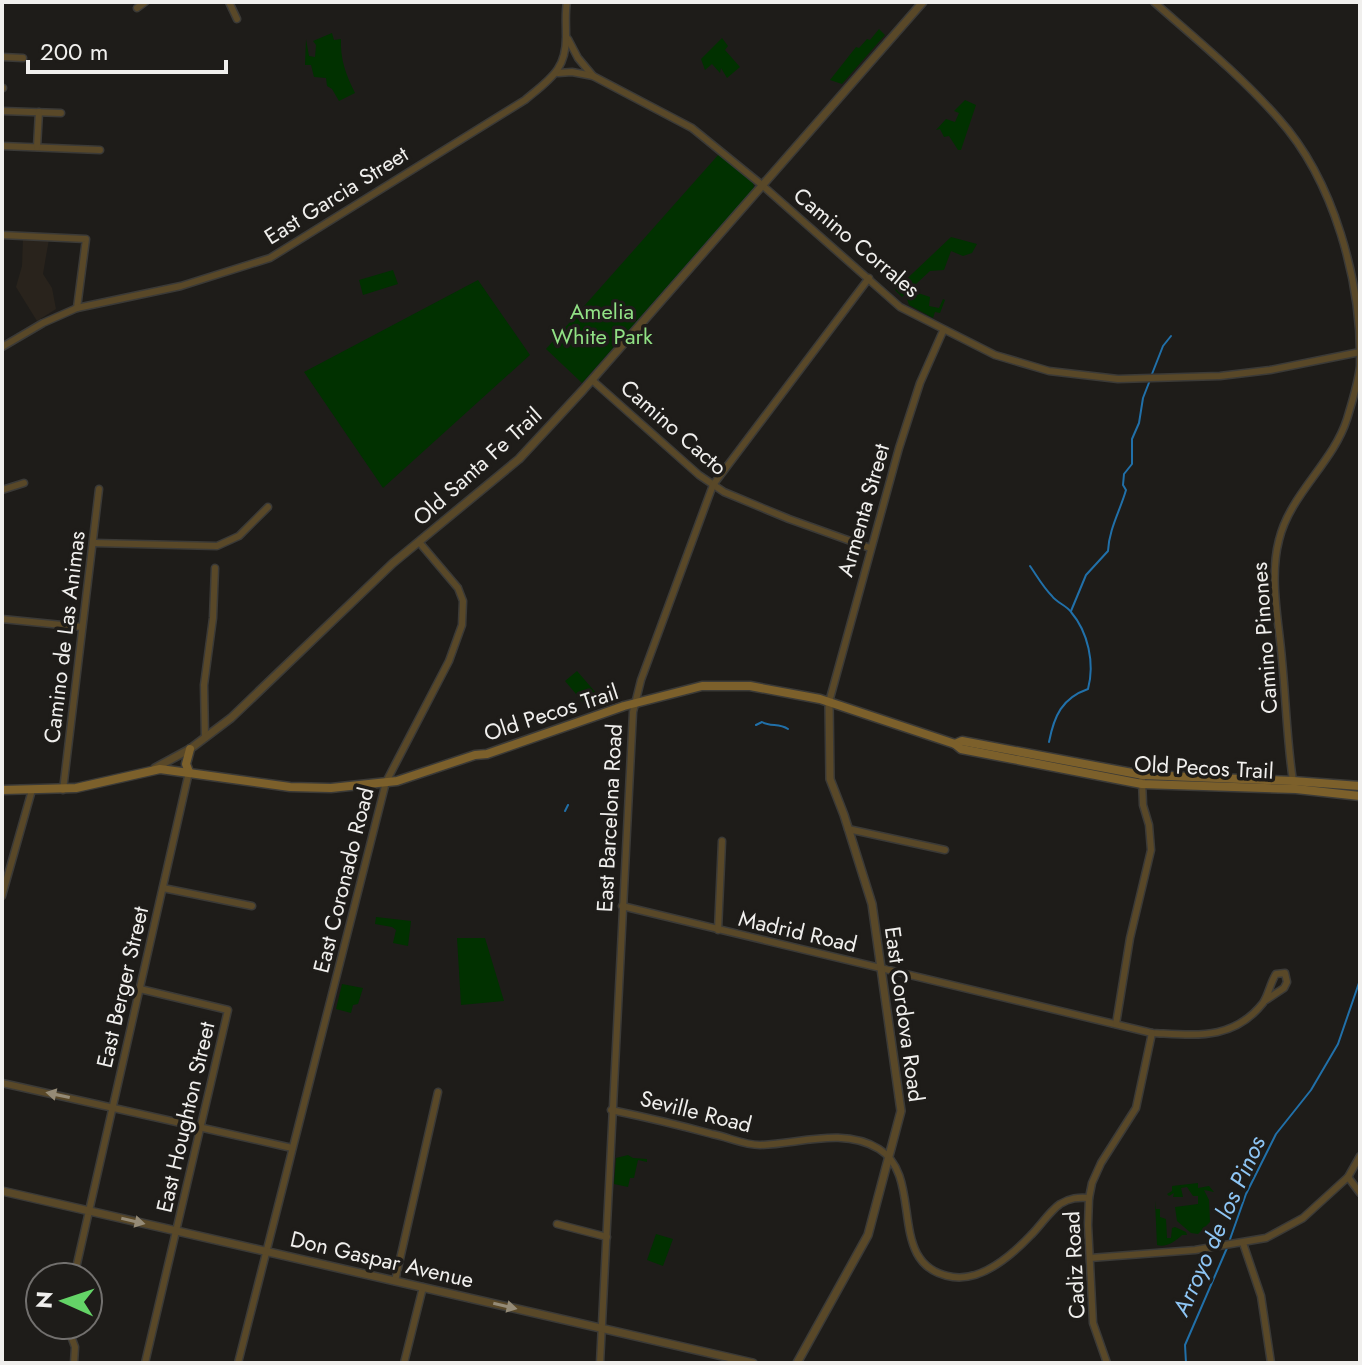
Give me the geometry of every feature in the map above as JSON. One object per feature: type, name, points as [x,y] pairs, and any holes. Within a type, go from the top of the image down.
[{"type":"main road","name":"Old Pecos Trail","points":[[153,770],[300,787],[331,788],[386,782],[487,754],[635,703],[693,687],[731,686],[765,688],[829,702],[973,752],[1142,779],[1360,786]]},
{"type":"main road","points":[[189,772],[186,764],[190,749]]},
{"type":"main road","name":"Old Santa Fe Trail","points":[[2,790],[63,790],[153,770]]},
{"type":"main road","name":"Old Pecos Trail","points":[[1294,785],[1360,796]]},
{"type":"street","points":[[137,8],[145,2]]},
{"type":"street","points":[[229,2],[237,19]]},
{"type":"street","points":[[558,73],[567,37],[567,2]]},
{"type":"street","name":"Old Santa Fe Trail","points":[[153,770],[190,749],[231,718],[419,542],[519,459],[923,2]]},
{"type":"street","name":"Camino Pinones","points":[[1154,2],[1229,67],[1280,120],[1312,166],[1336,213],[1348,249],[1354,282],[1360,352],[1355,392],[1340,435],[1294,504],[1279,535],[1277,548],[1277,600],[1294,785]]},
{"type":"street","name":"Camino Corrales","points":[[567,37],[578,58],[593,76]]},
{"type":"street","points":[[2,57],[23,58]]},
{"type":"street","name":"Camino Corrales","points":[[558,73],[593,76],[692,128],[762,185],[900,307],[995,355],[1049,371],[1118,379],[1220,376],[1270,370],[1360,352]]},
{"type":"street","name":"East Garcia Street","points":[[2,347],[77,308],[181,286],[270,258],[525,100],[558,73]]},
{"type":"street","points":[[2,111],[61,113]]},
{"type":"street","points":[[37,147],[39,112]]},
{"type":"street","points":[[2,146],[100,150]]},
{"type":"street","points":[[2,235],[86,239],[77,308]]},
{"type":"street","name":"East Barcelona Road","points":[[600,1363],[611,1110],[635,703],[713,485],[869,278]]},
{"type":"street","name":"Armenta Street","points":[[829,702],[870,548],[916,395],[943,331]]},
{"type":"street","name":"Camino Cacto","points":[[592,380],[724,492],[870,548]]},
{"type":"street","points":[[2,490],[24,483]]},
{"type":"street","name":"Camino de Las Animas","points":[[63,790],[95,543],[99,489]]},
{"type":"street","points":[[95,543],[217,546],[239,536],[268,507]]},
{"type":"street","name":"East Coronado Road","points":[[238,1363],[386,782],[449,661],[464,614],[458,588],[419,542]]},
{"type":"street","points":[[205,738],[204,685],[213,618],[215,568]]},
{"type":"street","points":[[2,619],[82,627]]},
{"type":"street","name":"East Cordova Road","points":[[797,1363],[864,1243],[901,1105],[872,904],[829,768],[829,702]]},
{"type":"street","name":"East Berger Street","points":[[78,1261],[189,772]]},
{"type":"street","points":[[1116,1024],[1130,938],[1151,850],[1142,779]]},
{"type":"street","points":[[2,896],[32,790]]},
{"type":"street","points":[[848,829],[856,828],[945,850]]},
{"type":"street","points":[[718,930],[722,841]]},
{"type":"street","points":[[163,888],[252,906]]},
{"type":"street","name":"Madrid Road","points":[[622,906],[1152,1033],[1217,1034],[1239,1025],[1266,1000]]},
{"type":"street","points":[[1285,973],[1287,982],[1284,988],[1266,1000],[1276,974],[1285,973]]},
{"type":"street","name":"East Houghton Street","points":[[140,989],[228,1010],[145,1363]]},
{"type":"street","name":"Cadiz Road","points":[[1107,1363],[1093,1323],[1089,1198],[1101,1163],[1136,1108],[1152,1033]]},
{"type":"street","points":[[2,1083],[292,1148]]},
{"type":"street","points":[[395,1281],[438,1092]]},
{"type":"street","name":"Seville Road","points":[[611,1110],[757,1145],[849,1137],[881,1150],[889,1159]]},
{"type":"street","points":[[1090,1258],[1195,1250],[1266,1238],[1303,1218],[1348,1177],[1360,1156]]},
{"type":"street","points":[[889,1159],[901,1180],[913,1248],[927,1266],[952,1277],[975,1275],[987,1270],[1029,1238],[1059,1205],[1075,1197],[1089,1198]]},
{"type":"street","points":[[1348,1177],[1360,1193]]},
{"type":"street","name":"Don Gaspar Avenue","points":[[2,1191],[753,1363]]},
{"type":"street","points":[[557,1224],[607,1237]]},
{"type":"street","points":[[1243,1243],[1261,1296],[1271,1363]]},
{"type":"street","points":[[404,1363],[423,1287]]},
{"type":"street","points":[[73,1341],[74,1363]]},
{"type":"shaded area","points":[[23,238],[49,239],[43,274],[52,288],[56,309],[37,321],[16,287],[22,266]]},
{"type":"green space","points":[[879,29],[885,35],[842,84],[830,80],[856,47],[870,40]]},
{"type":"green space","points":[[332,33],[334,40],[341,39],[344,67],[355,93],[339,101],[327,86],[326,78],[314,77],[311,65],[305,65],[306,39],[309,56],[315,57],[316,45],[313,41]]},
{"type":"green space","points":[[722,38],[728,46],[725,50],[740,67],[727,78],[721,68],[720,73],[712,64],[705,70],[701,59]]},
{"type":"green space","points":[[965,100],[976,105],[961,150],[958,150],[949,136],[944,137],[940,129],[936,130],[946,119],[955,122],[959,113],[954,111]]},
{"type":"green space","name":"Amelia White Park","points":[[719,154],[753,182],[754,188],[582,383],[546,349]]},
{"type":"green space","points":[[951,237],[977,244],[972,253],[963,256],[951,251],[944,270],[930,271],[902,297],[895,290]]},
{"type":"green space","points":[[393,270],[398,284],[363,295],[359,280]]},
{"type":"green space","points":[[478,280],[530,355],[383,488],[304,372]]},
{"type":"green space","points":[[918,293],[930,297],[929,306],[939,308],[945,300],[940,313],[935,312],[933,318],[909,305],[907,299]]},
{"type":"green space","points":[[577,671],[603,701],[587,707],[565,681]]},
{"type":"green space","points":[[376,917],[411,921],[408,946],[393,943],[396,930],[375,924]]},
{"type":"green space","points":[[457,938],[485,938],[504,1001],[461,1005]]},
{"type":"green space","points":[[342,984],[363,988],[358,1004],[353,1005],[351,1013],[336,1009]]},
{"type":"green space","points":[[628,1155],[647,1159],[647,1162],[638,1160],[634,1178],[630,1178],[628,1187],[614,1184],[616,1158]]},
{"type":"green space","points":[[1198,1183],[1198,1188],[1209,1186],[1214,1192],[1204,1190],[1209,1200],[1210,1222],[1198,1234],[1191,1233],[1177,1221],[1175,1207],[1198,1204],[1198,1196],[1193,1196],[1187,1187],[1181,1188],[1183,1197],[1167,1194],[1172,1191],[1172,1186]]},
{"type":"green space","points":[[1155,1201],[1160,1217],[1166,1219],[1167,1238],[1171,1238],[1172,1228],[1175,1227],[1187,1235],[1167,1245],[1157,1245]]},
{"type":"green space","points":[[656,1234],[673,1239],[663,1266],[647,1260]]},
{"type":"waterway","points":[[1152,374],[1163,346],[1171,336]]},
{"type":"waterway","points":[[1071,611],[1086,575],[1108,551],[1126,490],[1124,474],[1132,464],[1132,439],[1150,380]]},
{"type":"waterway","points":[[1030,566],[1049,593],[1077,620],[1086,638],[1090,658],[1088,689],[1072,697],[1061,709],[1049,742]]},
{"type":"waterway","points":[[756,725],[762,722],[788,729]]},
{"type":"waterway","points":[[565,811],[568,805]]},
{"type":"waterway","name":"Arroyo de los Pinos","points":[[1229,1242],[1246,1194],[1276,1134],[1311,1090],[1338,1044],[1360,980]]},
{"type":"waterway","name":"Arroyo de los Pinos","points":[[1186,1363],[1185,1345],[1227,1248]]}]
